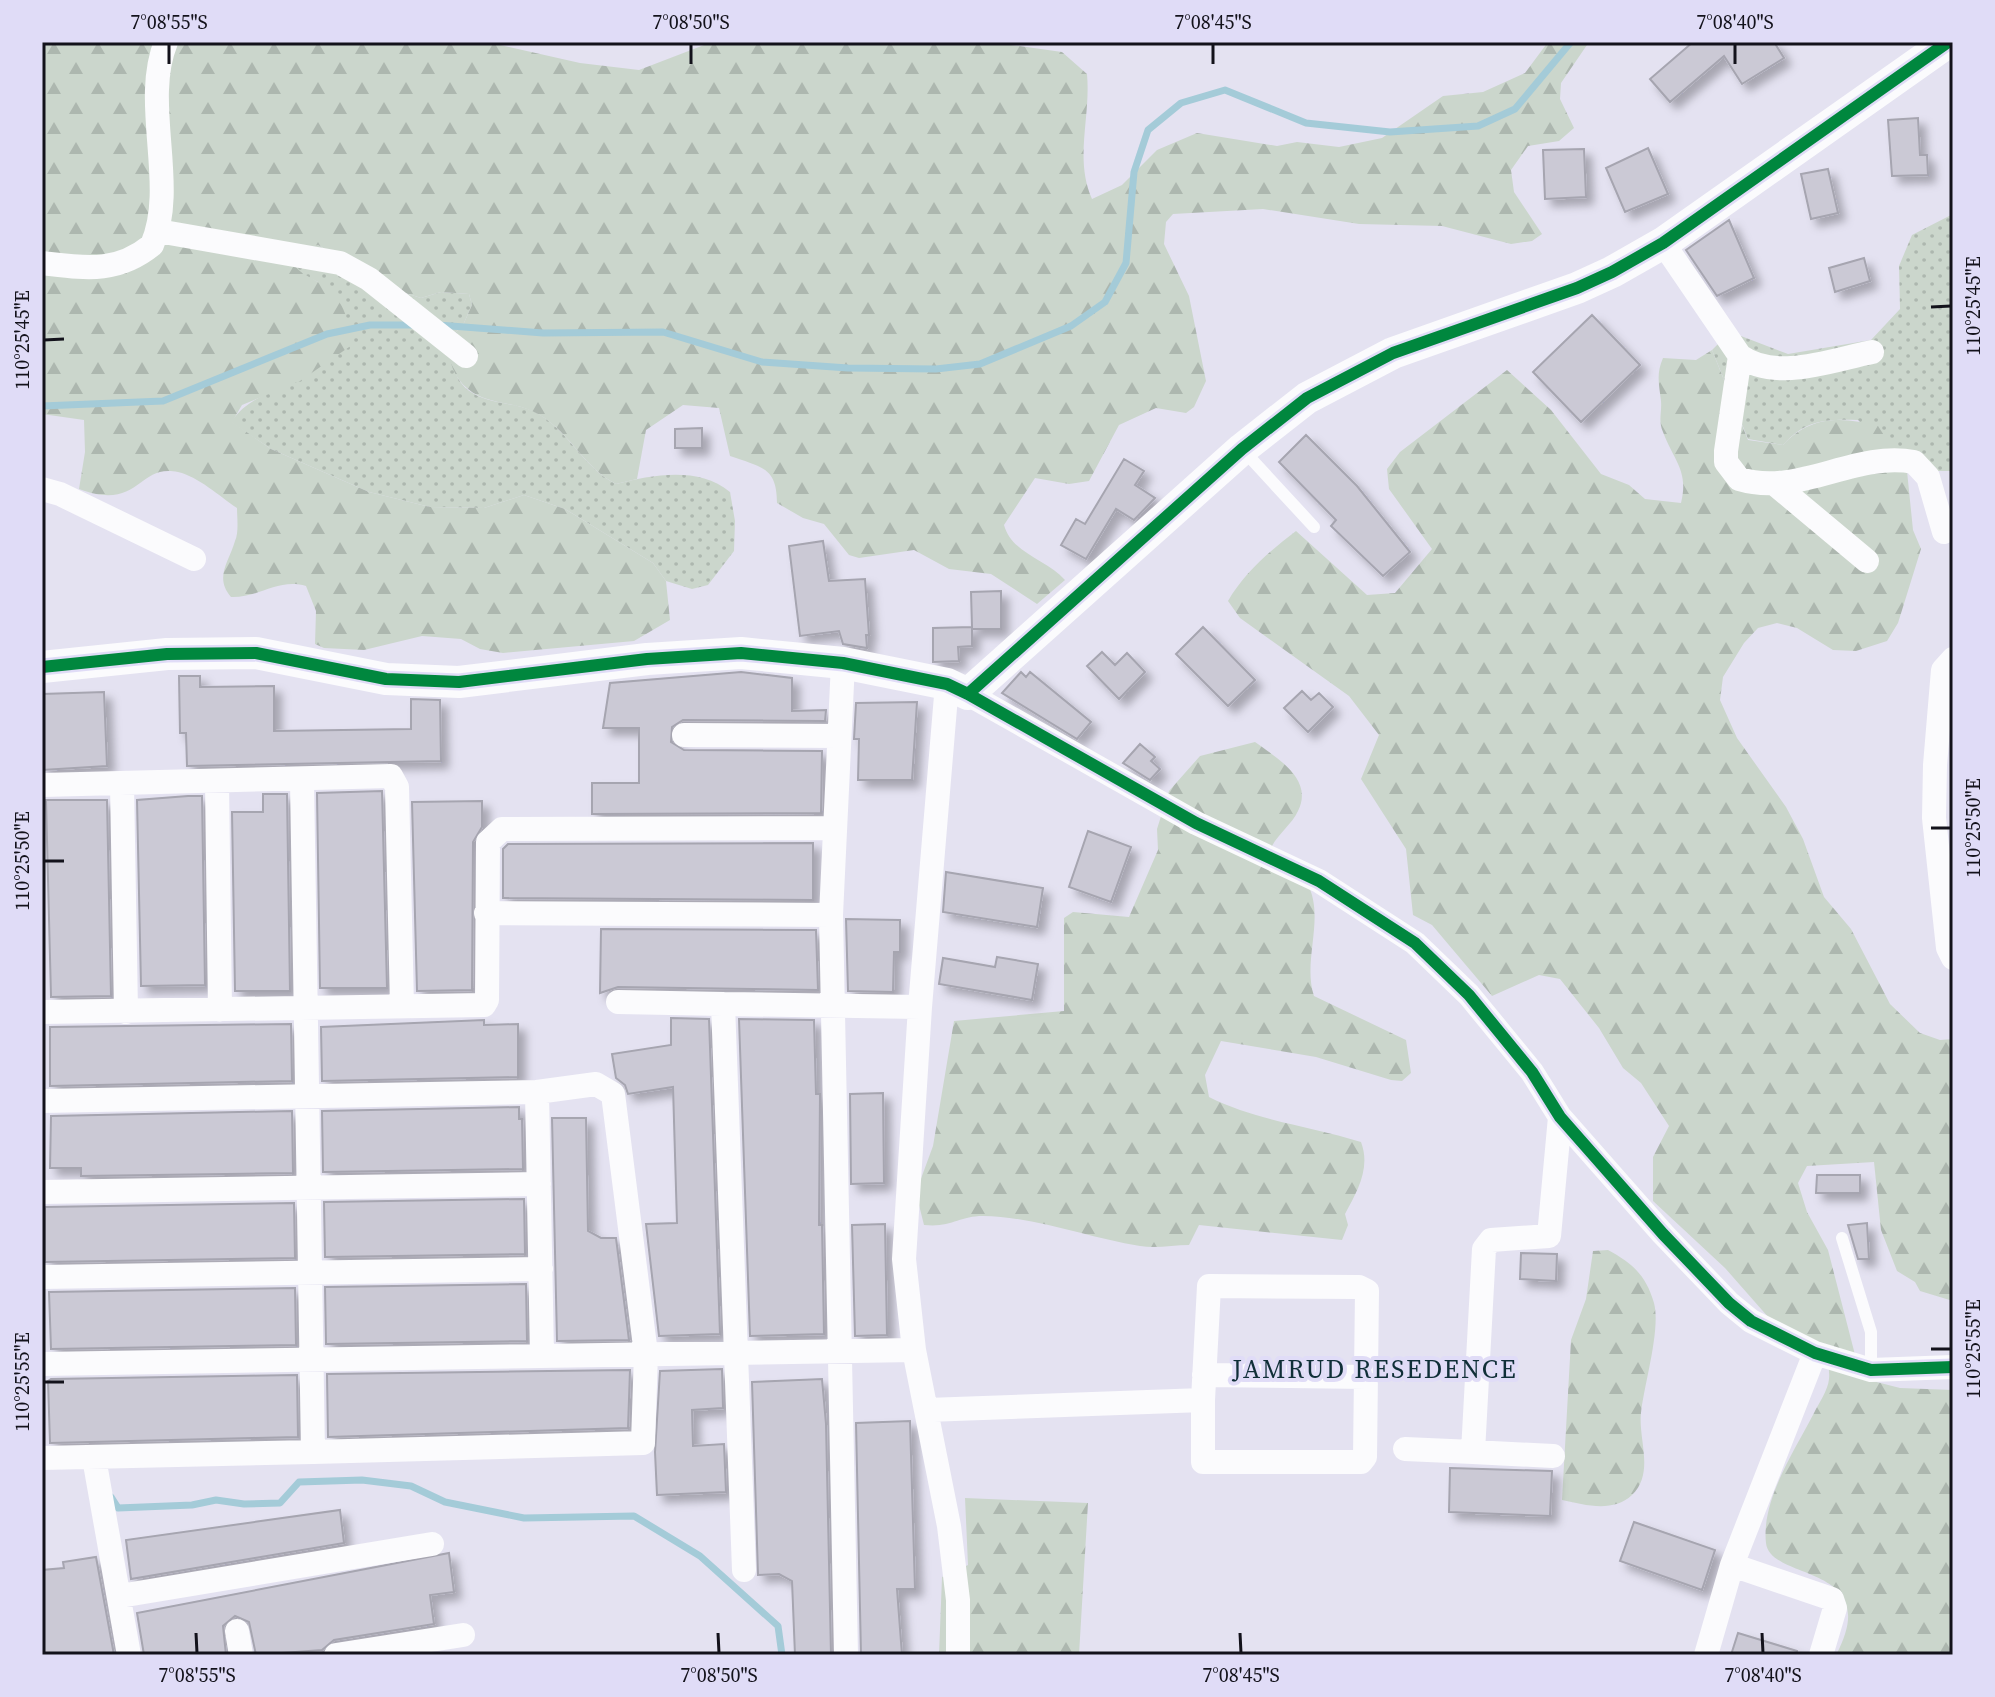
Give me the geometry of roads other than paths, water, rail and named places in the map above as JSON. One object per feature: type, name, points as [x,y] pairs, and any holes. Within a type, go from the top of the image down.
[{"type":"street","points":[[42,263],[81,268],[118,266],[152,245],[158,231],[159,90],[161,54],[166,42]]},
{"type":"street","points":[[958,1655],[953,1552],[914,1350],[904,1259],[920,1007],[958,689],[1242,449],[1307,398],[1341,377],[1393,353],[1577,288],[1663,243],[1948,42]]},
{"type":"street","points":[[158,231],[334,261],[369,279],[466,356]]},
{"type":"street","points":[[1663,243],[1740,356],[1762,369],[1793,367],[1872,352]]},
{"type":"street","points":[[1740,356],[1726,462],[1739,479],[1776,485],[1873,462],[1914,462],[1928,477],[1944,532]]},
{"type":"street","points":[[1776,485],[1867,561]]},
{"type":"street","points":[[42,489],[60,494],[194,559]]},
{"type":"street","points":[[42,667],[167,654],[256,653],[386,679],[459,682],[695,655],[783,655],[843,663],[958,689],[1196,823],[1319,881],[1381,918],[1415,943],[1469,995],[1532,1072],[1560,1117],[1729,1303],[1751,1321],[1815,1353],[1871,1370],[1953,1367]]},
{"type":"street","points":[[1953,659],[1943,670],[1944,764],[1934,818],[1946,866],[1948,948],[1953,958]]},
{"type":"street","points":[[843,663],[831,915],[846,1655]]},
{"type":"street","points":[[684,735],[839,736]]},
{"type":"street","points":[[42,785],[302,781],[391,776],[395,779],[402,1007]]},
{"type":"street","points":[[302,781],[313,1452]]},
{"type":"street","points":[[217,782],[220,1010]]},
{"type":"street","points":[[122,784],[126,1012]]},
{"type":"street","points":[[42,1012],[486,1003],[488,842],[506,828],[835,828]]},
{"type":"street","points":[[486,913],[831,915]]},
{"type":"street","points":[[618,1002],[920,1007]]},
{"type":"street","points":[[723,1004],[744,1570]]},
{"type":"street","points":[[42,1101],[537,1092],[596,1084],[613,1094],[646,1354],[645,1440],[639,1445],[42,1458]]},
{"type":"street","points":[[537,1092],[542,1356]]},
{"type":"street","points":[[1473,1452],[1484,1249],[1491,1240],[1549,1236],[1560,1117]]},
{"type":"street","points":[[42,1192],[539,1184]]},
{"type":"street","points":[[42,1277],[541,1269]]},
{"type":"street","points":[[1235,1284],[1365,1288],[1368,1299],[1365,1457],[1357,1464],[1203,1462],[1204,1375],[1208,1288],[1235,1284]]},
{"type":"street","points":[[42,1364],[914,1350]]},
{"type":"street","points":[[1706,1655],[1732,1565],[1815,1353]]},
{"type":"street","points":[[1204,1375],[1367,1377]]},
{"type":"street","points":[[927,1410],[1203,1400]]},
{"type":"street","points":[[1405,1449],[1553,1456]]},
{"type":"street","points":[[100,1456],[129,1655]]},
{"type":"street","points":[[120,1596],[432,1544]]},
{"type":"street","points":[[1732,1565],[1832,1599],[1835,1608],[1821,1655]]},
{"type":"street","points":[[237,1631],[241,1655]]},
{"type":"street","points":[[336,1655],[463,1635]]},
{"type":"lane","points":[[1242,449],[1314,527]]},
{"type":"lane","points":[[1842,1238],[1871,1332],[1871,1370]]},
{"type":"waterway","points":[[438,325],[543,333],[663,332],[762,362],[848,368],[936,369],[980,364],[1071,326],[1105,302],[1126,263],[1134,172],[1148,130],[1181,103],[1225,90],[1306,123],[1390,132],[1478,126],[1515,109],[1571,42]]},
{"type":"waterway","points":[[42,406],[163,401],[327,334],[370,325],[413,325]]},
{"type":"waterway","points":[[111,1497],[118,1508],[192,1505],[216,1500],[244,1504],[280,1503],[299,1482],[362,1480],[411,1486],[445,1502],[524,1518],[634,1516],[700,1556],[778,1626],[782,1655]]},
{"type":"district","name":"JAMRUD RESEDENCE","points":[[1375,1369]]}]
